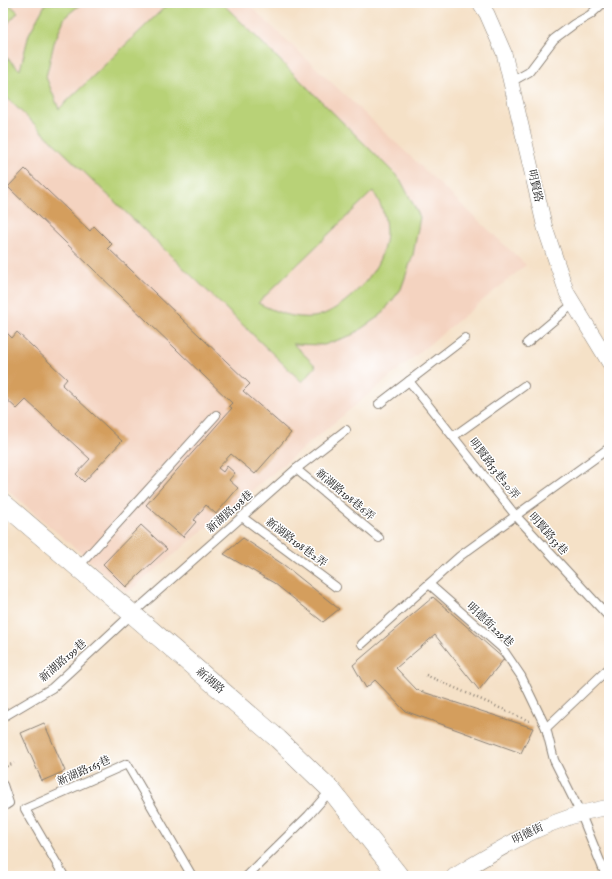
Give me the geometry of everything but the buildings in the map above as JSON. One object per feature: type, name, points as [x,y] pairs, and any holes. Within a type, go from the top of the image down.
[{"type":"street","name":"明賢路","points":[[480,3],[487,14],[504,54],[546,228],[567,292],[609,362]]},
{"type":"street","name":"新湖路","points":[[3,503],[278,739],[331,790],[399,876]]},
{"type":"street","name":"明德街","points":[[454,876],[529,832],[580,812],[609,807]]},
{"type":"lane","points":[[510,82],[529,72],[554,39],[574,24],[590,15],[603,3]]},
{"type":"lane","points":[[527,343],[573,304]]},
{"type":"lane","points":[[379,404],[465,338]]},
{"type":"lane","name":"明賢路53巷20弄","points":[[409,381],[516,516]]},
{"type":"lane","name":"明賢路53巷20弄","points":[[454,436],[524,386]]},
{"type":"lane","points":[[78,567],[216,415]]},
{"type":"lane","name":"新湖路198巷","points":[[132,614],[296,469],[346,430]]},
{"type":"lane","name":"明賢路53巷","points":[[609,448],[516,516],[609,618]]},
{"type":"lane","name":"新湖路198巷6弄","points":[[296,469],[379,538]]},
{"type":"lane","points":[[362,644],[460,556],[516,516]]},
{"type":"lane","name":"新湖路198巷2弄","points":[[242,517],[336,587]]},
{"type":"lane","name":"明德街229巷","points":[[429,584],[502,648],[521,676],[546,728],[554,760],[580,812],[606,876]]},
{"type":"lane","name":"新湖路199巷","points":[[3,717],[52,688],[132,614]]},
{"type":"lane","points":[[546,728],[609,668]]},
{"type":"lane","name":"新湖路165巷","points":[[64,876],[26,809],[127,764],[192,876]]},
{"type":"lane","points":[[3,785],[9,803],[3,807]]},
{"type":"lane","points":[[247,876],[331,790]]},
{"type":"path","points":[[3,404],[7,399]]},
{"type":"path","points":[[426,675],[546,728]]},
{"type":"path","points":[[3,768],[14,764]]},
{"type":"shaded area","points":[[3,3],[247,3],[526,265],[127,593],[3,486]]},
{"type":"green space","points":[[3,3],[8,3],[18,12],[3,29]]},
{"type":"green space","points":[[46,3],[82,3],[65,17],[54,43],[46,77],[59,109],[169,3],[222,3],[400,179],[420,217],[413,255],[401,289],[381,315],[352,335],[324,345],[293,344],[316,366],[302,382],[3,94],[3,54],[20,70],[29,34]],"holes":[[[373,191],[381,206],[385,221],[386,235],[384,249],[371,275],[361,287],[345,301],[333,310],[314,317],[292,316],[258,303]]]}]
